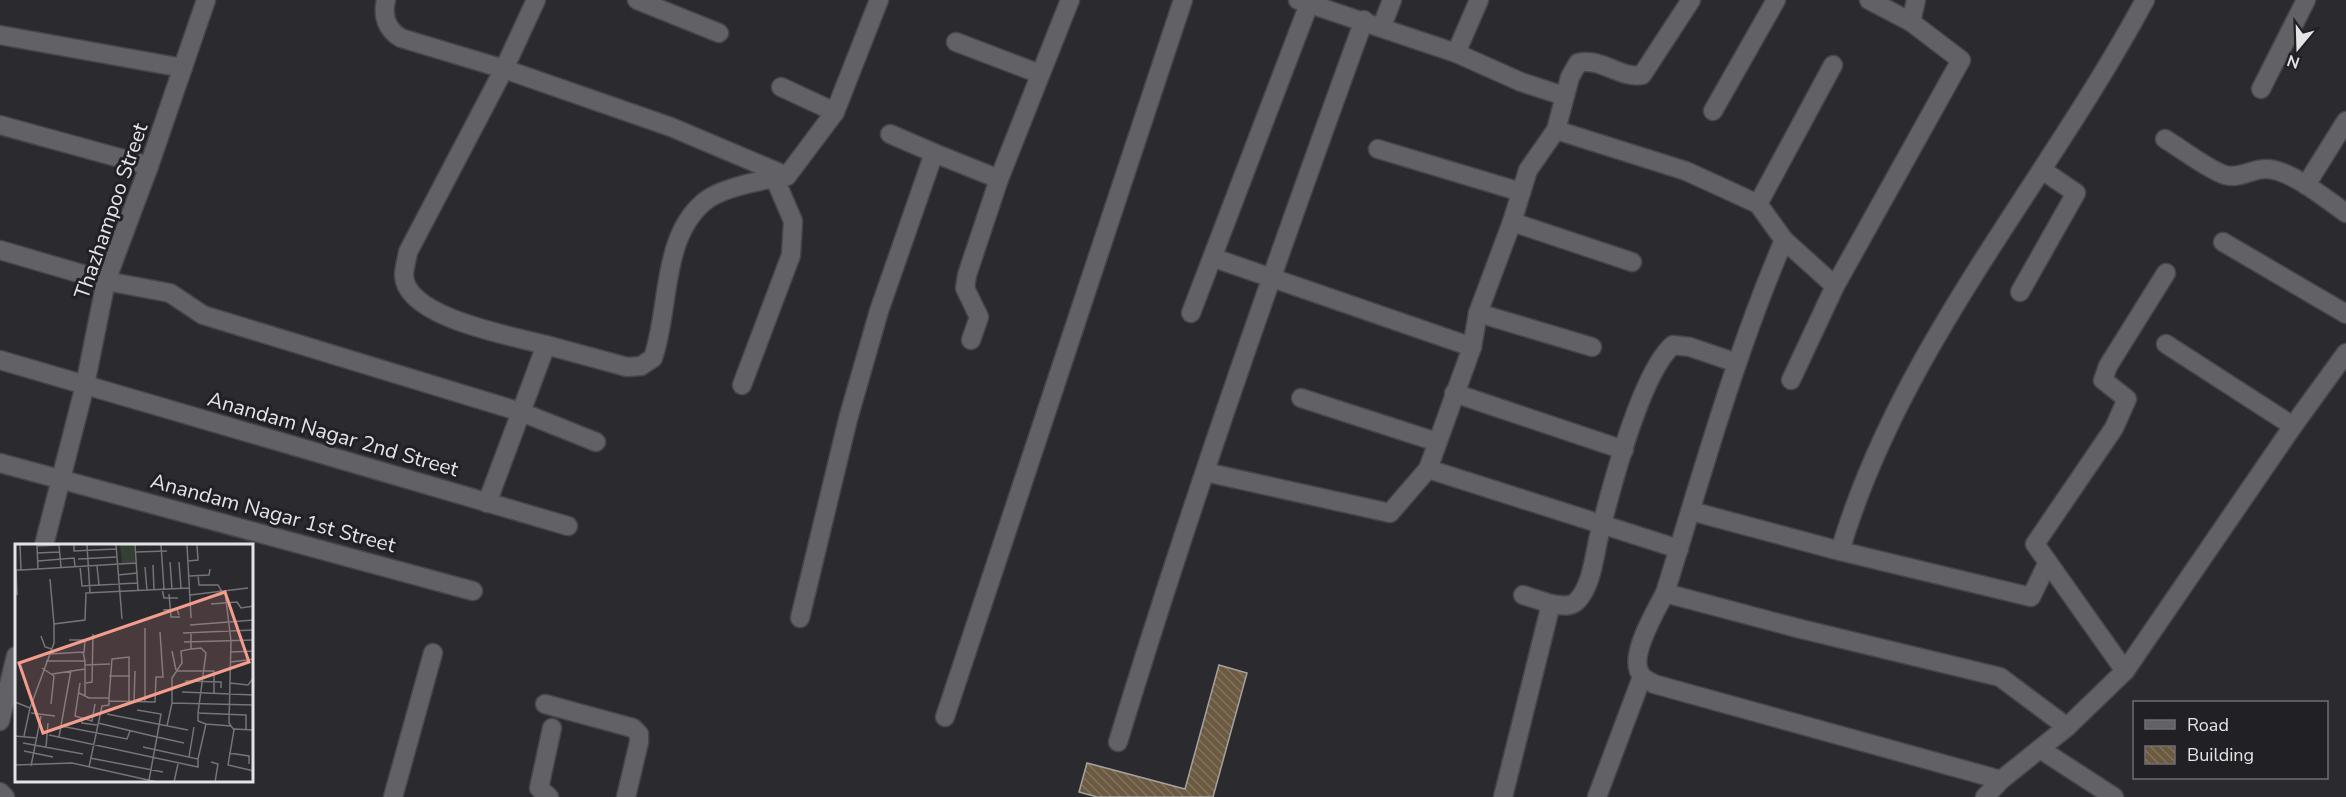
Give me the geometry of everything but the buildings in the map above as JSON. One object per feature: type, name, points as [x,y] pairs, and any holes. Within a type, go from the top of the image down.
[{"type":"street","name":"Thazhampoo Street","points":[[44,544],[85,385],[106,281],[149,166],[206,0]]},
{"type":"street","points":[[386,0],[384,18],[392,32],[401,38],[504,69],[671,127],[781,177]]},
{"type":"street","points":[[536,0],[504,69],[408,252],[404,276],[412,295],[438,314],[627,366],[641,366],[653,358],[675,252],[685,225],[704,201],[746,184],[781,177],[835,112],[879,0]]},
{"type":"street","points":[[637,0],[719,33]]},
{"type":"street","points":[[971,340],[979,317],[965,288],[967,275],[999,179],[1070,0]]},
{"type":"street","points":[[945,717],[1183,0]]},
{"type":"street","points":[[1382,26],[1392,0]]},
{"type":"street","points":[[1456,53],[1479,0]]},
{"type":"street","points":[[1205,472],[1390,513],[1428,469],[1472,347],[1478,313],[1512,222],[1528,170],[1556,130],[1573,68],[1578,63],[1596,62],[1634,77],[1642,75],[1691,0]]},
{"type":"street","points":[[1713,111],[1776,0]]},
{"type":"street","points":[[1791,380],[1835,286],[1961,60],[1911,22],[1869,0]]},
{"type":"street","points":[[1911,22],[1916,0]]},
{"type":"street","points":[[2261,89],[2306,0]]},
{"type":"street","points":[[1191,313],[1214,258],[1303,2],[1382,26],[1456,53],[1521,82],[1564,96]]},
{"type":"street","points":[[1840,551],[1852,509],[1922,360],[2042,170],[2137,3]]},
{"type":"street","points":[[1118,742],[1171,567],[1271,277],[1364,20]]},
{"type":"street","points":[[0,34],[183,68]]},
{"type":"street","points":[[956,42],[1040,74]]},
{"type":"street","points":[[1758,204],[1833,65]]},
{"type":"street","points":[[781,87],[835,112]]},
{"type":"street","points":[[2306,185],[2346,121]]},
{"type":"street","points":[[0,124],[149,166]]},
{"type":"street","points":[[1556,130],[1686,171],[1758,204],[1785,240],[1835,286]]},
{"type":"street","points":[[890,134],[999,179]]},
{"type":"street","points":[[2165,139],[2224,175],[2235,176],[2266,169],[2306,185],[2346,213]]},
{"type":"street","points":[[1378,149],[1521,192]]},
{"type":"street","points":[[800,618],[848,419],[879,311],[934,153]]},
{"type":"street","points":[[2020,292],[2076,193],[2042,170]]},
{"type":"street","points":[[742,385],[791,255],[793,221],[781,177]]},
{"type":"street","points":[[1512,222],[1632,262]]},
{"type":"street","points":[[1785,240],[1760,297],[1737,363],[1665,593],[1637,653],[1637,667],[1642,677],[1654,684],[2001,780]]},
{"type":"street","points":[[2223,242],[2346,314]]},
{"type":"street","points":[[0,250],[106,281],[170,293],[203,315],[521,412],[596,442]]},
{"type":"street","points":[[1214,258],[1472,347]]},
{"type":"street","points":[[2125,671],[2035,544],[2114,429],[2127,399],[2103,380],[2108,366],[2166,273]]},
{"type":"street","points":[[1478,313],[1592,347]]},
{"type":"street","points":[[2166,344],[2293,426]]},
{"type":"street","points":[[487,502],[546,345]]},
{"type":"street","points":[[1523,594],[1551,604],[1565,606],[1575,603],[1585,589],[1639,402],[1663,353],[1673,345],[1690,347],[1737,363]]},
{"type":"street","points":[[1985,797],[2001,780],[2067,727],[2125,671],[2293,426],[2346,353]]},
{"type":"street","name":"Anandam Nagar 2nd Street","points":[[0,360],[568,526]]},
{"type":"street","points":[[1454,393],[1624,450]]},
{"type":"street","points":[[1301,398],[1437,442]]},
{"type":"street","name":"Anandam Nagar 1st Street","points":[[0,463],[473,591]]},
{"type":"street","points":[[1428,469],[1679,549]]},
{"type":"street","points":[[1691,511],[1840,551],[2031,597],[2048,562]]},
{"type":"street","points":[[1665,593],[2000,677],[2067,727]]},
{"type":"street","points":[[1503,797],[1551,604]]},
{"type":"street","points":[[393,797],[433,653]]},
{"type":"street","points":[[0,721],[15,660]]},
{"type":"street","points":[[1597,797],[1642,677]]},
{"type":"street","points":[[545,704],[633,728],[639,734],[626,797]]},
{"type":"street","points":[[549,797],[539,788],[552,729]]},
{"type":"street","points":[[2040,749],[2114,797]]},
{"type":"street","points":[[0,794],[5,797]]}]
